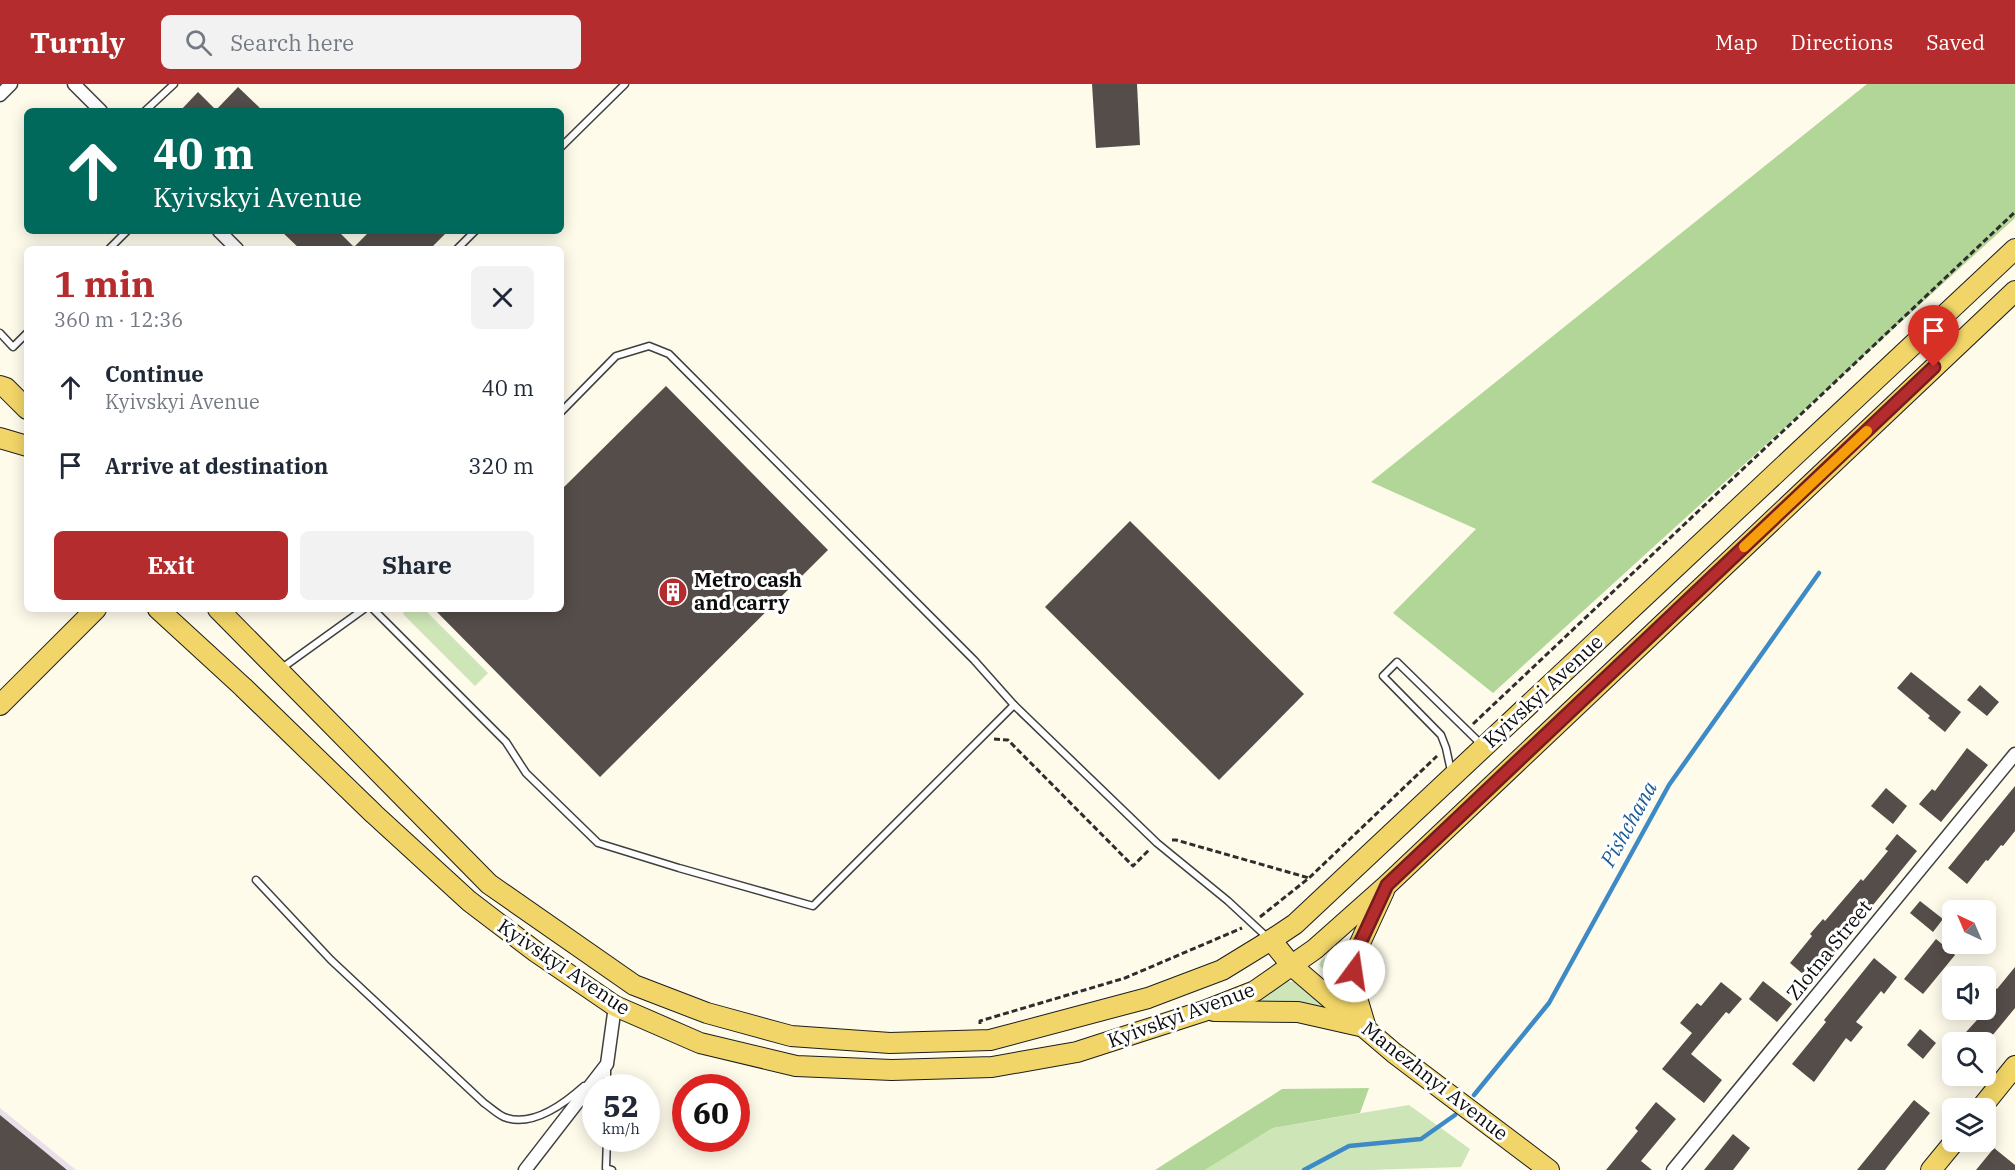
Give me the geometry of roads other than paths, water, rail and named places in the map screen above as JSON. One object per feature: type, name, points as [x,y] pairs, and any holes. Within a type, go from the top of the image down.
[{"type":"main road","name":"Kyivskyi Avenue","points":[[221,612],[489,884],[634,985],[707,1013],[791,1036],[890,1043],[990,1040],[1159,994],[1222,970],[1271,940],[1314,907],[2015,249]]},
{"type":"main road","name":"Kyivskyi Avenue","points":[[161,612],[469,901],[536,952],[615,1006],[700,1043],[796,1066],[892,1070],[992,1067],[1077,1052],[1204,1011],[1255,991],[1315,949],[1387,885],[2015,291]]},
{"type":"main road","points":[[0,386],[6,388],[24,406]]},
{"type":"main road","points":[[0,438],[24,445]]},
{"type":"main road","points":[[0,705],[93,612]]},
{"type":"main road","points":[[1204,1011],[1298,1012],[1366,1028],[1357,998],[1354,956],[1387,885]]},
{"type":"main road","name":"Manezhnyi Avenue","points":[[1271,940],[1292,966],[1394,1053],[1549,1170]]},
{"type":"main road","points":[[1067,1020],[1077,1052]]},
{"type":"main road","points":[[1989,1098],[2015,1066]]},
{"type":"main road","points":[[1931,1170],[1946,1152]]},
{"type":"street","points":[[0,95],[11,84]]},
{"type":"street","points":[[74,84],[98,108]]},
{"type":"street","points":[[222,234],[234,246]]},
{"type":"street","name":"Zlotna Street","points":[[1673,1170],[2015,754]]},
{"type":"street","points":[[525,1170],[608,1064],[615,1006]]},
{"type":"lane","points":[[148,108],[174,84]]},
{"type":"lane","points":[[564,144],[625,84]]},
{"type":"lane","points":[[113,246],[124,234]]},
{"type":"lane","points":[[460,246],[473,234]]},
{"type":"lane","points":[[0,333],[13,347],[24,336]]},
{"type":"lane","points":[[564,409],[616,356],[649,346],[669,354],[974,660],[1014,705],[1157,843],[1228,901],[1271,940]]},
{"type":"lane","points":[[280,670],[360,612]]},
{"type":"lane","points":[[376,612],[506,742],[526,772],[598,843],[813,906],[1014,705]]},
{"type":"lane","points":[[1452,777],[1441,735],[1383,676],[1397,662],[1484,746]]},
{"type":"lane","points":[[256,879],[331,960],[484,1103],[504,1117],[530,1120],[569,1099],[608,1064]]},
{"type":"lane","points":[[608,1064],[608,1074]]},
{"type":"lane","points":[[607,1152],[606,1168],[612,1170]]},
{"type":"waterway","name":"Pishchana","points":[[1474,1095],[1549,1003],[1669,785],[1819,573]]},
{"type":"waterway","name":"Pishchana","points":[[1304,1170],[1349,1146],[1421,1139],[1455,1115]]},
{"type":"place","name":"Metro cash and carry","points":[[673,592]]}]
